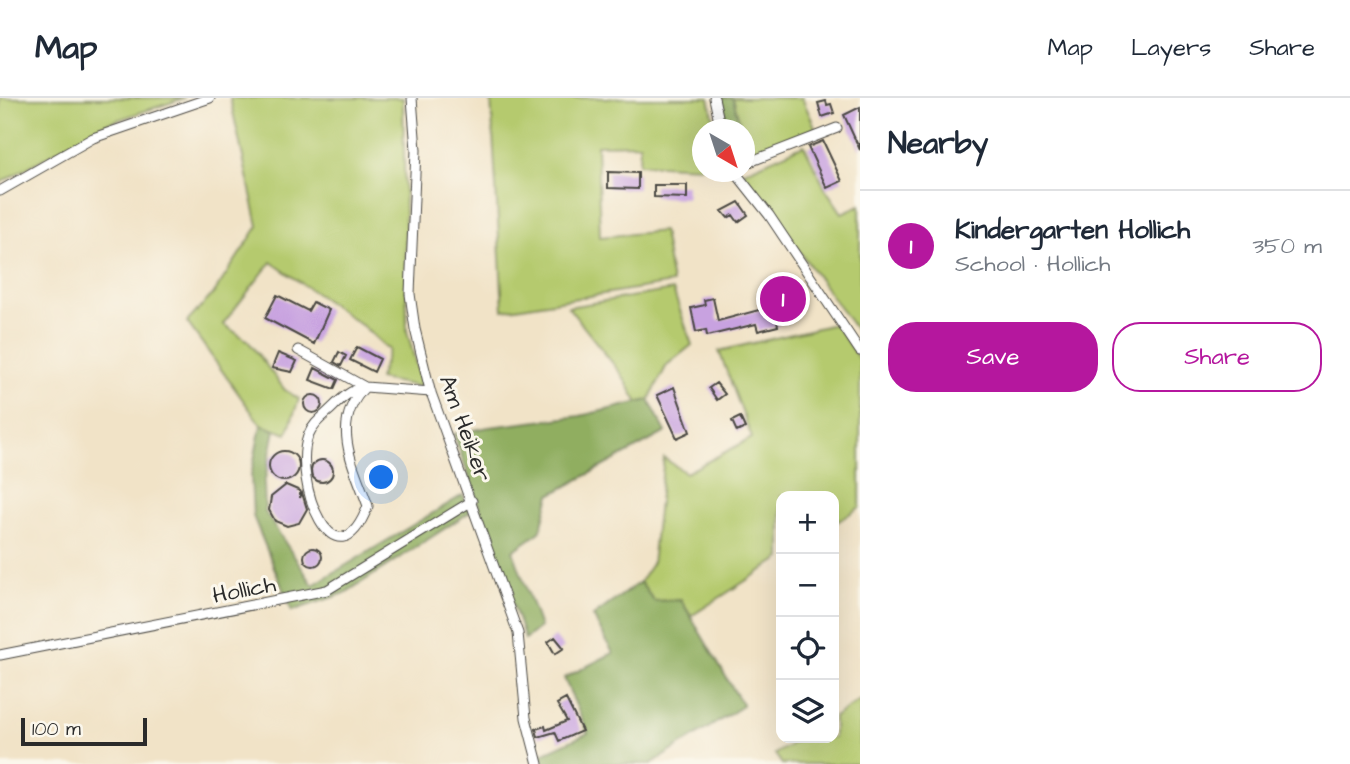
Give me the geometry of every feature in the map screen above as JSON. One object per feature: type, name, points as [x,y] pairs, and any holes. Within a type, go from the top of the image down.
[{"type":"street","points":[[0,191],[93,138],[210,98]]},
{"type":"street","name":"Am Heiker","points":[[412,98],[416,150],[411,294],[415,329],[430,392],[472,500],[518,633],[526,718],[538,764]]},
{"type":"street","points":[[714,98],[719,119]]},
{"type":"street","points":[[755,160],[837,128]]},
{"type":"street","points":[[743,182],[769,215],[860,351]]},
{"type":"street","points":[[298,350],[365,387]]},
{"type":"street","points":[[365,387],[349,410],[344,424],[347,450],[368,506],[352,533],[340,536],[329,534],[321,526],[314,510],[304,470],[308,436],[318,420],[353,390],[365,387],[430,392]]},
{"type":"street","name":"Hollich","points":[[0,655],[327,590],[472,500]]},
{"type":"green space","points":[[0,98],[185,98],[105,124],[0,183]]},
{"type":"green space","points":[[230,98],[403,98],[407,331],[422,387],[379,379],[389,350],[364,327],[271,262],[223,324],[248,341],[285,390],[299,399],[287,434],[261,425],[187,322],[214,293],[258,226]]},
{"type":"green space","points":[[491,98],[709,98],[714,119],[692,119],[692,167],[639,164],[640,144],[597,145],[600,237],[663,231],[672,283],[503,310]]},
{"type":"green space","points":[[721,98],[733,98],[738,119],[726,119]]},
{"type":"green space","points":[[733,98],[802,98],[816,129],[755,154],[755,119],[738,119]]},
{"type":"green space","points":[[804,145],[825,188],[842,213],[860,205],[860,336],[750,182],[755,182],[755,167]]},
{"type":"green space","points":[[673,290],[692,345],[667,365],[649,400],[638,403],[622,375],[568,307]]},
{"type":"green space","points":[[835,324],[860,361],[860,507],[839,521],[839,491],[776,491],[776,561],[691,616],[681,600],[654,601],[640,582],[652,564],[664,458],[686,473],[752,438],[719,351]]},
{"type":"green space","points":[[649,400],[666,432],[550,495],[540,532],[513,551],[540,627],[525,639],[454,434],[580,416]]},
{"type":"green space","points":[[261,425],[275,430],[264,484],[265,512],[313,585],[463,495],[470,512],[345,593],[292,611],[253,516],[251,475]]},
{"type":"green space","points":[[640,582],[654,601],[681,600],[743,706],[651,764],[544,764],[542,754],[588,733],[564,678],[613,653],[593,616]]},
{"type":"green space","points":[[860,700],[860,764],[782,764],[775,754],[793,743],[839,743],[839,714]]},
{"type":"building","points":[[826,101],[827,105],[831,104],[834,113],[822,117],[818,103]]},
{"type":"building","points":[[860,107],[860,150],[844,115]]},
{"type":"building","points":[[823,141],[842,181],[827,188],[808,147]]},
{"type":"building","points":[[608,172],[638,173],[638,189],[608,188]]},
{"type":"building","points":[[654,185],[687,185],[687,198],[654,197]]},
{"type":"building","points":[[739,202],[748,215],[738,222],[733,215],[728,218],[722,211]]},
{"type":"building","points":[[277,295],[308,311],[313,302],[329,310],[314,344],[265,318]]},
{"type":"building","points":[[713,298],[718,321],[774,306],[778,326],[758,331],[756,324],[707,336],[706,330],[696,332],[691,308],[705,305],[704,300]]},
{"type":"building","points":[[357,347],[380,359],[374,372],[350,360]]},
{"type":"building","points":[[339,352],[346,356],[341,366],[334,362]]},
{"type":"building","points":[[278,353],[297,361],[292,372],[272,368]]},
{"type":"building","points":[[315,368],[338,380],[334,389],[310,380]]},
{"type":"building","points":[[716,383],[725,394],[717,400],[709,388]]},
{"type":"building","points":[[674,387],[690,432],[677,438],[657,395]]},
{"type":"building","points":[[309,395],[317,395],[322,404],[320,411],[309,413],[304,408],[304,400]]},
{"type":"building","points":[[740,417],[745,428],[737,432],[732,421]]},
{"type":"building","points":[[284,451],[290,452],[298,460],[298,472],[290,480],[284,481],[278,480],[270,472],[269,466],[270,460],[278,452]]},
{"type":"building","points":[[322,460],[330,463],[333,471],[330,479],[322,482],[314,479],[311,471],[314,463]]},
{"type":"building","points":[[286,485],[300,491],[300,498],[302,493],[307,509],[299,523],[287,526],[275,521],[269,510],[271,497]]},
{"type":"building","points":[[313,548],[319,551],[322,557],[319,563],[313,566],[307,563],[304,557],[307,551]]},
{"type":"building","points":[[555,637],[564,648],[555,654],[548,642]]},
{"type":"building","points":[[566,699],[582,731],[559,741],[555,732],[538,737],[536,729],[545,726],[546,730],[567,721],[557,704]]},
{"type":"place","name":"Kindergarten Hollich","points":[[783,299]]}]
